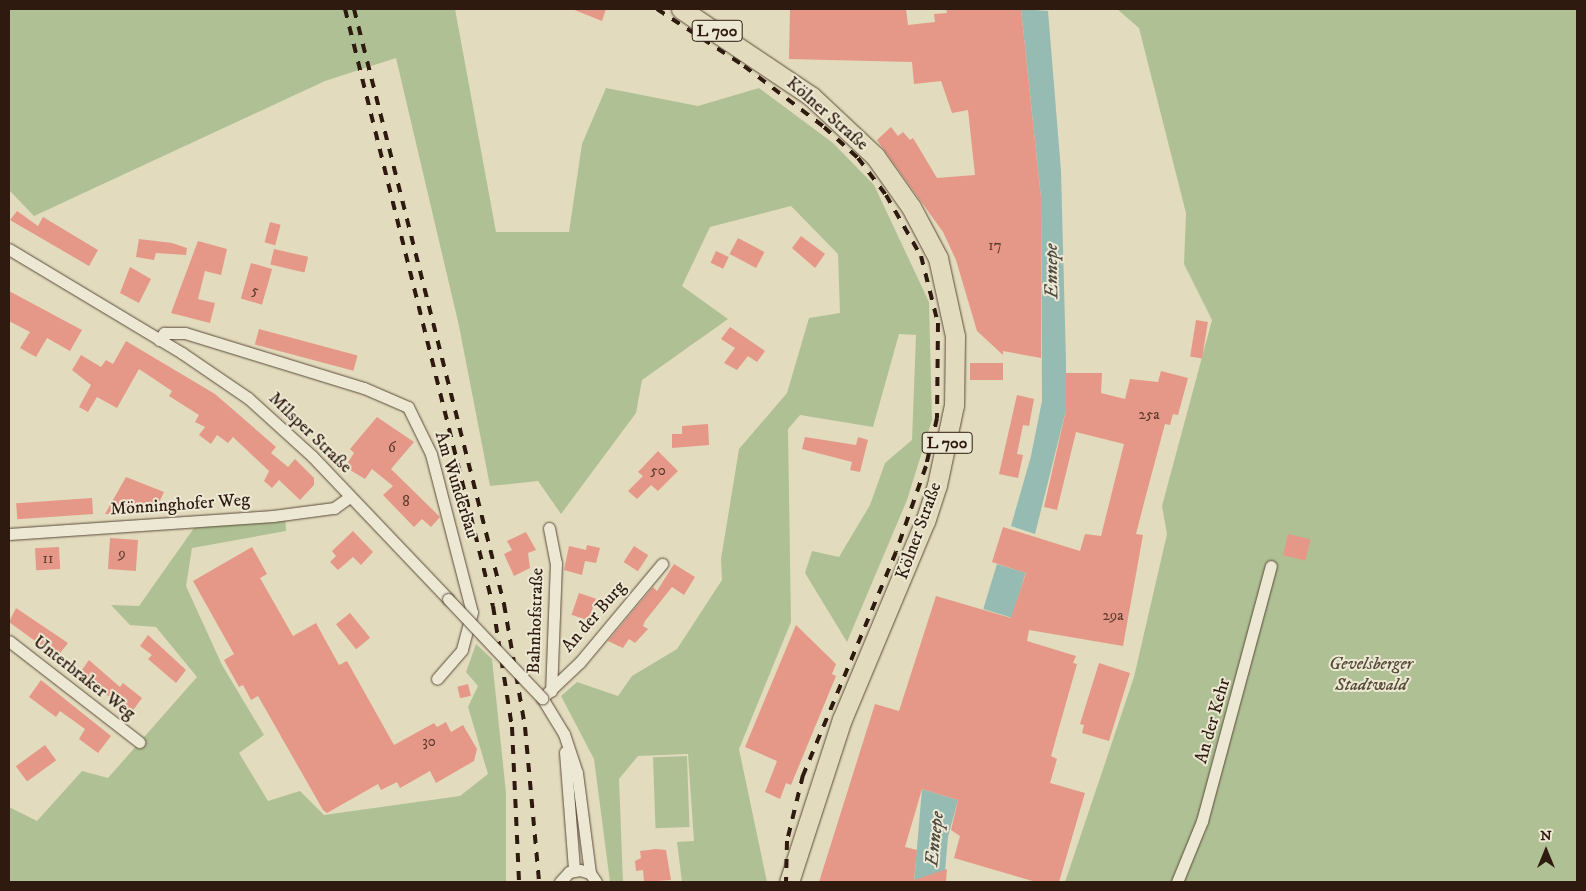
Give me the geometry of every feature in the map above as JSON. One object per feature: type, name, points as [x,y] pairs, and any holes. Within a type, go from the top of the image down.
[{"type":"main road","name":"Kölner Straße","points":[[681,9],[810,96],[875,156],[911,207],[938,258],[956,336],[954,405],[937,485],[925,522],[842,719],[789,882]]},
{"type":"street","name":"Milsper Straße","points":[[9,249],[158,340],[248,398],[350,497],[448,599],[546,694]]},
{"type":"street","name":"Am Wunderbau","points":[[158,340],[164,333],[185,333],[364,388],[408,407],[431,454],[472,612],[462,650],[437,679]]},
{"type":"street","name":"Mönninghofer Weg","points":[[9,534],[273,516],[334,508],[350,497]]},
{"type":"street","name":"Bahnhofstraße","points":[[548,528],[556,563],[546,694],[564,734],[577,773],[593,878]]},
{"type":"street","name":"An der Burg","points":[[546,694],[662,564]]},
{"type":"street","name":"An der Kehr","points":[[1177,882],[1202,821],[1271,566]]},
{"type":"street","name":"Unterbraker Weg","points":[[9,640],[139,742]]},
{"type":"street","name":"Bahnhofstraße","points":[[564,734],[574,870],[593,878]]},
{"type":"street","points":[[560,882],[574,870]]},
{"type":"green space","points":[[9,9],[455,9],[496,232],[569,232],[582,144],[606,88],[698,106],[759,88],[833,143],[874,185],[929,302],[932,420],[907,500],[847,642],[805,573],[812,551],[839,557],[870,505],[885,463],[912,440],[916,335],[899,334],[873,427],[800,415],[788,429],[791,622],[739,749],[767,882],[682,882],[677,842],[694,841],[688,754],[638,756],[619,779],[623,882],[610,882],[594,759],[561,696],[577,682],[618,696],[632,676],[677,649],[722,580],[721,559],[739,449],[787,393],[809,318],[840,313],[838,254],[791,206],[710,227],[682,286],[728,319],[642,380],[636,413],[561,514],[538,481],[490,486],[459,326],[396,58],[325,81],[34,216],[9,190]]},
{"type":"green space","name":"Gevelsberger Stadtwald","points":[[1117,9],[1577,9],[1577,882],[1065,882],[1134,677],[1167,534],[1162,506],[1212,320],[1184,264],[1186,213],[1139,28]]},
{"type":"green space","points":[[285,515],[286,531],[192,548],[186,586],[222,665],[264,735],[239,753],[268,801],[300,791],[324,815],[460,796],[488,774],[468,707],[478,686],[466,672],[476,644],[492,659],[506,793],[506,882],[9,882],[9,807],[37,821],[82,771],[108,778],[197,677],[156,627],[130,625],[111,605],[139,606],[194,528]]},
{"type":"green space","points":[[687,756],[689,827],[655,828],[653,757]]},
{"type":"water","name":"Ennepe","points":[[1021,9],[1048,11],[1061,171],[1066,410],[1035,534],[1011,526],[1031,456],[1042,401],[1041,198]]},
{"type":"water","points":[[997,564],[1026,573],[1012,618],[983,609]]},
{"type":"water","name":"Ennepe","points":[[922,789],[958,800],[948,837],[944,882],[914,882]]},
{"type":"building","points":[[572,9],[606,9],[602,21]]},
{"type":"building","points":[[790,9],[906,9],[908,25],[935,22],[934,14],[947,13],[946,9],[1021,9],[1041,198],[1041,358],[1003,351],[1003,355],[977,331],[956,260],[943,232],[877,140],[891,127],[898,136],[903,132],[910,140],[913,138],[937,178],[975,175],[968,110],[952,113],[941,81],[914,84],[912,62],[789,59]]},
{"type":"building","points":[[17,211],[38,226],[43,217],[98,250],[89,266],[10,220]]},
{"type":"building","points":[[270,222],[281,225],[275,245],[265,242]]},
{"type":"building","points":[[801,236],[825,254],[815,268],[792,248]]},
{"type":"building","points":[[738,238],[764,252],[756,268],[730,254]]},
{"type":"building","points":[[139,239],[172,243],[187,248],[186,255],[156,253],[154,260],[136,257]]},
{"type":"building","points":[[198,241],[227,249],[221,275],[205,271],[198,299],[215,303],[210,323],[171,313]]},
{"type":"building","points":[[274,249],[308,257],[305,272],[270,265]]},
{"type":"building","points":[[716,251],[729,257],[723,269],[711,263]]},
{"type":"building","points":[[251,263],[272,269],[262,305],[241,299]]},
{"type":"building","points":[[130,267],[151,279],[139,303],[120,293]]},
{"type":"building","points":[[9,291],[82,330],[70,351],[47,338],[36,357],[20,348],[30,332],[9,321]]},
{"type":"building","points":[[1196,320],[1208,322],[1202,358],[1190,357]]},
{"type":"building","points":[[730,327],[765,351],[757,362],[748,356],[737,370],[724,363],[735,348],[721,339]]},
{"type":"building","points":[[259,329],[358,355],[353,371],[255,344]]},
{"type":"building","points":[[126,341],[215,394],[276,447],[271,453],[288,467],[295,459],[314,478],[314,485],[300,500],[279,480],[272,488],[264,481],[269,471],[233,437],[228,443],[217,435],[211,444],[199,435],[205,427],[195,422],[199,415],[169,396],[172,391],[139,369],[117,408],[97,397],[88,412],[79,407],[91,385],[72,370],[81,355],[101,367],[106,360],[113,364]]},
{"type":"building","points":[[970,363],[1003,363],[1003,380],[970,380]]},
{"type":"building","points":[[1161,371],[1188,378],[1178,415],[1173,414],[1170,425],[1165,424],[1136,534],[1143,535],[1123,646],[1029,630],[1027,641],[1076,656],[1073,663],[1077,664],[1051,756],[1057,759],[1050,783],[1085,793],[1059,882],[1036,882],[954,858],[960,836],[951,830],[958,800],[922,789],[905,847],[917,850],[914,880],[947,869],[946,882],[819,882],[875,704],[899,711],[936,596],[1011,618],[1026,573],[992,562],[1003,527],[1080,551],[1085,534],[1101,536],[1124,444],[1076,432],[1057,510],[1044,507],[1066,410],[1066,373],[1102,373],[1101,393],[1125,399],[1130,379],[1158,382]]},
{"type":"building","points":[[1017,395],[1034,399],[1029,426],[1023,425],[1017,454],[1023,455],[1018,478],[999,474]]},
{"type":"building","points":[[377,417],[414,442],[391,469],[440,517],[431,527],[422,519],[414,527],[383,495],[393,486],[372,469],[365,479],[345,467],[354,453],[350,449]]},
{"type":"building","points":[[708,424],[709,445],[672,448],[672,434],[682,434],[682,426]]},
{"type":"building","points":[[805,437],[856,445],[858,437],[868,440],[860,472],[850,470],[852,462],[802,449]]},
{"type":"building","points":[[658,451],[678,471],[658,491],[651,485],[637,499],[628,491],[643,476],[638,472]]},
{"type":"building","points":[[126,477],[164,492],[154,513],[105,514]]},
{"type":"building","points":[[92,498],[93,514],[17,519],[16,503]]},
{"type":"building","points":[[353,531],[373,552],[361,565],[353,557],[338,570],[330,562],[336,556],[332,551]]},
{"type":"building","points":[[526,532],[536,550],[528,553],[530,568],[514,576],[504,554],[512,550],[507,541]]},
{"type":"building","points":[[1288,534],[1310,539],[1305,561],[1283,555]]},
{"type":"building","points":[[110,538],[138,540],[136,571],[108,569]]},
{"type":"building","points":[[587,545],[600,548],[596,563],[585,561],[582,575],[564,570],[569,546],[586,550]]},
{"type":"building","points":[[634,546],[648,555],[638,571],[624,562]]},
{"type":"building","points":[[59,547],[60,569],[36,570],[35,548]]},
{"type":"building","points":[[252,547],[267,574],[260,578],[293,636],[316,623],[339,665],[347,661],[394,745],[434,723],[437,727],[446,722],[451,732],[463,725],[477,749],[474,761],[436,783],[430,771],[400,788],[397,782],[381,790],[378,784],[327,813],[323,810],[258,696],[251,700],[243,685],[239,687],[224,660],[234,654],[193,581]]},
{"type":"building","points":[[674,564],[695,577],[684,595],[672,587],[645,621],[643,626],[648,629],[635,643],[629,639],[623,648],[608,641],[653,587],[657,591]]},
{"type":"building","points":[[579,593],[596,599],[589,621],[572,615]]},
{"type":"building","points":[[16,608],[68,643],[57,657],[9,622]]},
{"type":"building","points":[[350,613],[370,638],[356,649],[336,624]]},
{"type":"building","points":[[796,625],[836,664],[832,674],[836,676],[791,785],[786,783],[780,799],[765,792],[777,761],[745,747]]},
{"type":"building","points":[[148,635],[186,670],[176,683],[148,659],[152,655],[140,646]]},
{"type":"building","points":[[89,660],[120,687],[123,683],[142,698],[131,713],[79,674]]},
{"type":"building","points":[[1099,663],[1130,673],[1109,741],[1082,733],[1084,725],[1080,724]]},
{"type":"building","points":[[41,680],[111,736],[98,753],[79,739],[85,729],[60,711],[56,717],[29,697]]},
{"type":"building","points":[[468,684],[471,696],[460,698],[457,687]]},
{"type":"building","points":[[45,745],[56,760],[27,782],[16,766]]},
{"type":"building","points":[[666,850],[671,880],[644,882],[643,870],[636,871],[635,861],[641,858],[640,851]]},
{"type":"railway","points":[[345,9],[493,606],[512,727],[519,882]]},
{"type":"railway","points":[[354,9],[504,604],[525,727],[539,882]]},
{"type":"railway","points":[[657,9],[744,66],[824,127],[858,158],[886,195],[921,256],[938,323],[937,418],[926,466],[896,552],[803,775],[787,841],[786,882]]}]
